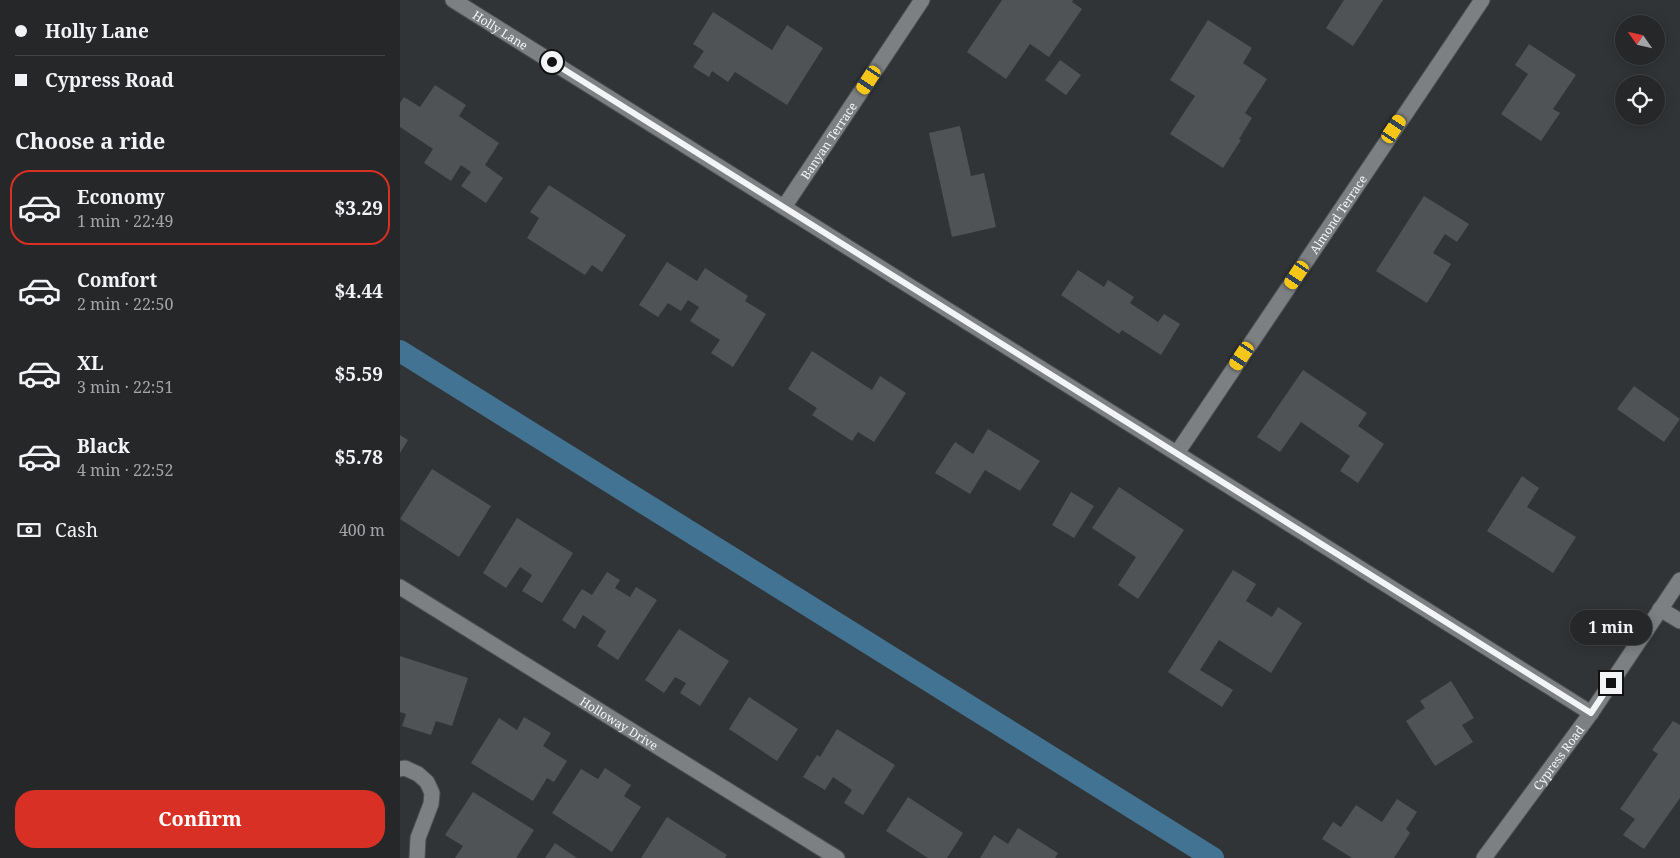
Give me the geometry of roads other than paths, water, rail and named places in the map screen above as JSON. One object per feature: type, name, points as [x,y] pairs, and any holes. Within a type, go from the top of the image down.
[{"type":"street","name":"Holly Lane","points":[[453,0],[1591,713]]},
{"type":"street","name":"Banyan Terrace","points":[[784,207],[922,0]]},
{"type":"street","name":"Almond Terrace","points":[[1177,453],[1482,0]]},
{"type":"street","name":"Cypress Road","points":[[1484,858],[1591,713],[1680,580]]},
{"type":"street","name":"Holloway Drive","points":[[400,587],[837,858]]},
{"type":"street","points":[[1660,609],[1680,621]]},
{"type":"street","points":[[400,769],[405,768],[418,774],[427,782],[432,793],[418,838],[418,858]]},
{"type":"waterway","points":[[400,351],[1213,858]]}]
